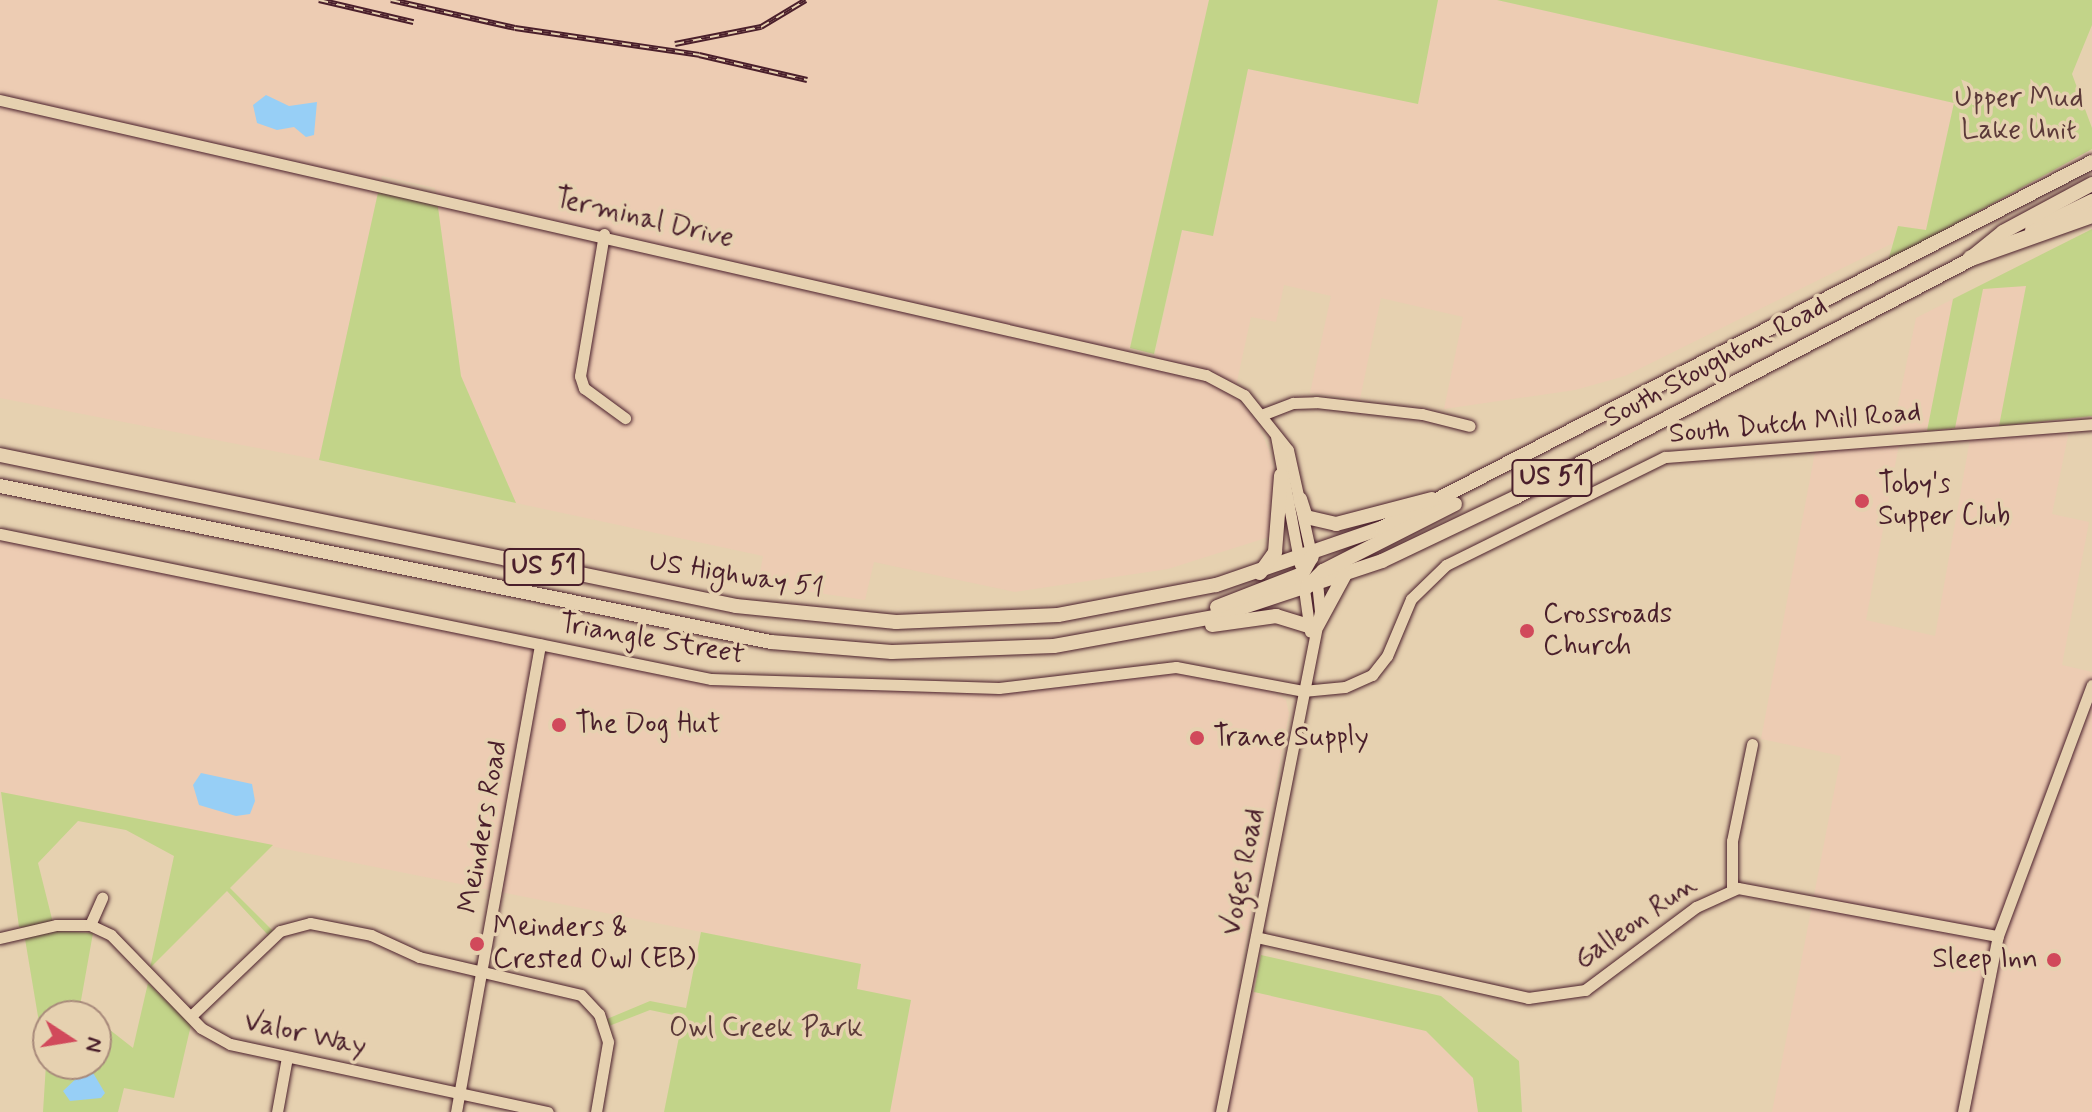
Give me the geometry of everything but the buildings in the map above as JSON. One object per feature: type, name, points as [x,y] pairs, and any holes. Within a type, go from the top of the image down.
[{"type":"highway","points":[[1971,258],[2092,215]]},
{"type":"main road","name":"South Stoughton Road","points":[[1456,494],[2092,162]]},
{"type":"main road","points":[[1971,258],[2003,232],[2092,184]]},
{"type":"main road","name":"South Stoughton Road","points":[[1309,574],[1344,576],[1469,521],[1971,258],[2092,201]]},
{"type":"main road","name":"US Highway 51","points":[[0,455],[710,602],[815,617],[937,622],[1058,615],[1177,595],[1260,573],[1309,574],[1456,494]]},
{"type":"main road","points":[[1260,573],[1275,552],[1281,475]]},
{"type":"main road","name":"US Highway 51","points":[[0,486],[771,642],[865,651],[974,651],[1276,616],[1312,626]]},
{"type":"main road","points":[[1167,628],[1309,574],[1425,521],[1462,499],[1470,486]]},
{"type":"main road","points":[[1300,499],[1306,517],[1316,522],[1342,524],[1456,494]]},
{"type":"main road","points":[[1312,626],[1344,576]]},
{"type":"street","name":"Terminal Drive","points":[[0,100],[604,234],[1191,370],[1231,386],[1264,414],[1288,450],[1300,499],[1309,574]]},
{"type":"street","points":[[604,234],[580,376],[584,388],[625,418]]},
{"type":"street","points":[[1264,414],[1293,403],[1316,402],[1422,414],[1470,426]]},
{"type":"street","name":"South Dutch Mill Road","points":[[1303,691],[1345,687],[1372,675],[1387,656],[1411,599],[1446,565],[1632,469],[1665,457],[2092,424]]},
{"type":"street","name":"Terminal Drive","points":[[1276,436],[1281,475],[1309,574]]},
{"type":"street","name":"Triangle Street","points":[[0,534],[678,674],[757,683],[999,688],[1176,667],[1303,691]]},
{"type":"street","name":"Voges Road","points":[[1221,1112],[1313,642],[1309,574]]},
{"type":"street","name":"Meinders Road","points":[[456,1112],[540,644]]},
{"type":"street","points":[[1963,1112],[1998,936],[2092,685]]},
{"type":"street","points":[[1732,890],[1732,841],[1752,744]]},
{"type":"street","name":"Galleon Run","points":[[1256,937],[1528,998],[1585,990],[1696,907],[1732,890],[1761,888],[1998,936]]},
{"type":"street","points":[[0,938],[56,925],[90,925],[102,898]]},
{"type":"street","points":[[191,1016],[280,931],[303,923],[371,935],[419,957],[573,991],[591,1004],[608,1042],[596,1112]]},
{"type":"street","name":"Valor Way","points":[[90,925],[111,935],[191,1016],[230,1044],[548,1112]]},
{"type":"street","points":[[277,1112],[287,1057]]},
{"type":"shaded area","points":[[0,0],[1209,0],[1127,359],[1153,365],[1182,230],[1213,235],[1248,69],[1418,103],[1438,0],[1497,0],[1954,103],[1926,230],[1898,226],[1893,243],[1625,376],[1575,390],[1444,409],[1463,317],[1381,298],[1360,399],[1310,393],[1331,296],[1284,285],[1276,322],[1251,317],[1234,395],[1256,420],[1269,450],[1276,480],[1275,535],[1168,569],[1015,592],[874,562],[865,600],[758,584],[763,556],[516,503],[461,376],[435,188],[382,176],[319,460],[0,398]]},
{"type":"shaded area","points":[[2026,285],[1998,435],[2069,431],[2052,514],[2089,522],[2062,665],[2092,672],[2092,1112],[1772,1112],[1841,756],[1761,739],[1816,447],[1899,444],[1866,620],[1935,636],[1972,428],[1955,428],[1983,289]]},
{"type":"shaded area","points":[[1953,299],[1927,431],[1892,433],[1916,318]]},
{"type":"shaded area","points":[[0,540],[726,684],[974,693],[1178,672],[1270,690],[1286,700],[1289,714],[1237,988],[1426,1031],[1473,1078],[1478,1112],[890,1112],[911,1000],[856,989],[861,964],[0,792]]},
{"type":"green space","points":[[1209,0],[1438,0],[1418,104],[1248,69],[1213,236],[1182,230],[1154,354],[1130,348]]},
{"type":"green space","name":"Upper Mud Lake Unit","points":[[1497,0],[2092,0],[2092,25],[2072,74],[2092,128],[2092,149],[1888,261],[1898,226],[1926,230],[1954,103]]},
{"type":"green space","points":[[379,188],[437,200],[461,376],[516,503],[319,460]]},
{"type":"green space","points":[[2092,229],[2092,416],[1999,426],[2026,286],[1983,289],[1955,428],[1927,431],[1953,299]]},
{"type":"green space","points":[[1,792],[273,845],[230,888],[273,931],[268,935],[227,891],[150,968],[174,856],[126,830],[78,821],[38,863],[55,931],[93,933],[81,1000],[35,1000],[23,927],[19,927]]},
{"type":"green space","name":"Owl Creek Park","points":[[701,932],[861,964],[857,989],[911,1000],[890,1112],[664,1112],[683,1017],[650,1010],[609,1026],[607,1019],[650,1001],[686,1008]]},
{"type":"green space","points":[[1261,955],[1441,996],[1519,1061],[1522,1112],[1478,1112],[1473,1078],[1426,1031],[1254,992]]},
{"type":"green space","points":[[148,983],[191,1025],[174,1098],[124,1088],[118,1112],[43,1112],[45,1080],[112,1080],[112,1032],[133,1048]]},
{"type":"water","points":[[266,95],[289,106],[317,102],[314,135],[306,137],[294,127],[277,130],[257,123],[253,105]]},
{"type":"water","points":[[201,773],[252,784],[255,801],[250,814],[236,816],[199,805],[193,785]]},
{"type":"water","points":[[75,1080],[97,1080],[105,1093],[101,1098],[70,1101],[63,1091]]},
{"type":"railway","points":[[319,0],[413,22]]},
{"type":"railway","points":[[391,0],[515,28],[699,55],[807,80]]},
{"type":"railway","points":[[675,44],[761,27],[806,0]]},
{"type":"place","name":"Toby's Supper Club","points":[[1862,501]]},
{"type":"place","name":"Crossroads Church","points":[[1527,631]]},
{"type":"place","name":"The Dog Hut","points":[[559,725]]},
{"type":"place","name":"Trane Supply","points":[[1197,738]]},
{"type":"place","name":"Meinders & Crested Owl (EB)","points":[[477,944]]},
{"type":"place","name":"Sleep Inn","points":[[2054,960]]}]
